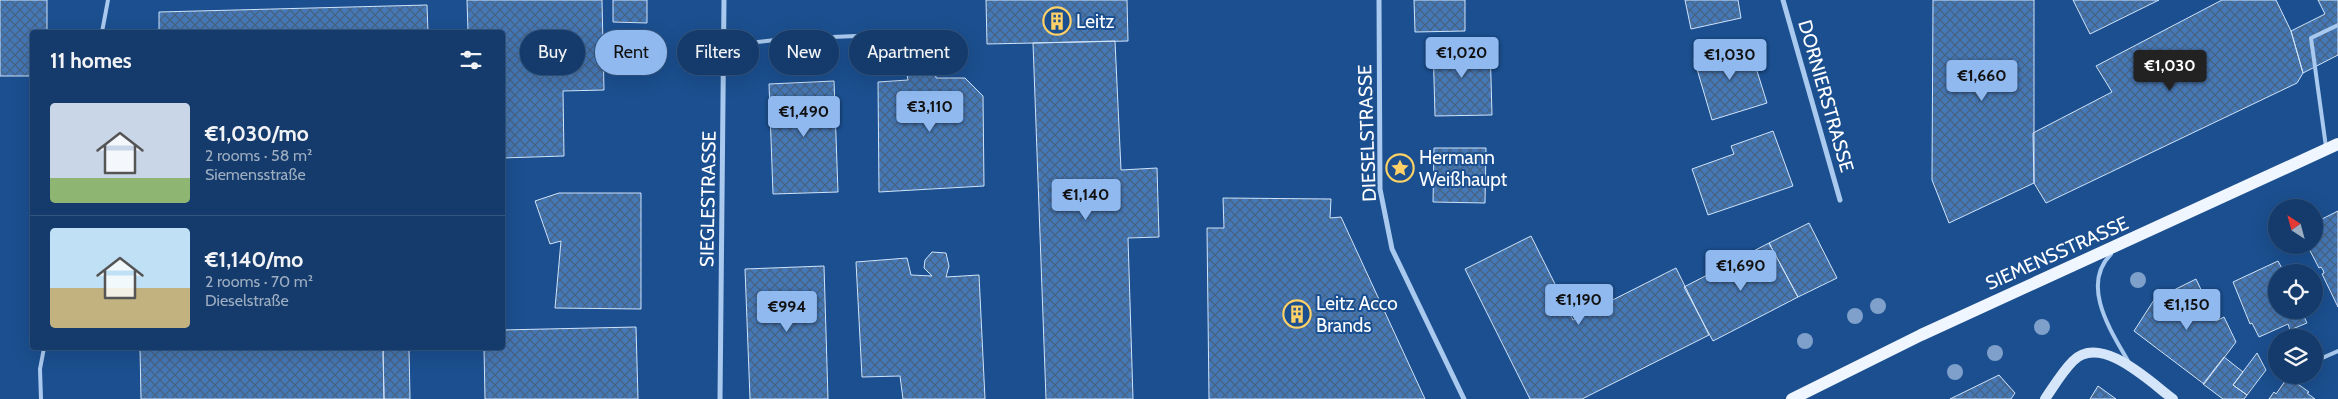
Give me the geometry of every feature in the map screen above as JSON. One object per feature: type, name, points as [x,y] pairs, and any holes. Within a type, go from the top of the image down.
[{"type":"main road","name":"SIEMENSSTRASSE","points":[[1792,399],[1921,335],[2332,147]]},
{"type":"street","name":"SIEGLESTRASSE","points":[[724,0],[724,30]]},
{"type":"street","name":"DIESELSTRASSE","points":[[1379,0],[1380,189],[1390,240],[1392,249],[1464,399]]},
{"type":"street","name":"DORNIERSTRASSE","points":[[1783,0],[1840,200]]},
{"type":"street","name":"SIEGLESTRASSE","points":[[720,399],[724,75]]},
{"type":"street","points":[[2045,399],[2074,360],[2089,351],[2111,355],[2173,399]]},
{"type":"lane","points":[[102,30],[108,0]]},
{"type":"lane","points":[[2332,147],[2311,38],[2338,25]]},
{"type":"lane","points":[[759,42],[849,36]]},
{"type":"lane","points":[[2119,246],[2104,261],[2100,270],[2098,301],[2102,313],[2131,368]]},
{"type":"lane","points":[[41,399],[40,369],[44,350]]},
{"type":"lane","points":[[2323,358],[2338,351]]},
{"type":"building","points":[[0,0],[47,0],[47,30],[30,30],[30,76],[0,76]]},
{"type":"building","points":[[467,0],[602,0],[603,30],[595,30],[595,75],[604,75],[604,90],[563,91],[564,156],[505,158],[505,30],[468,30]]},
{"type":"building","points":[[613,0],[647,0],[647,23],[613,22]]},
{"type":"building","name":"Leitz","points":[[986,0],[1127,0],[1128,41],[987,44]]},
{"type":"building","points":[[1414,0],[1465,0],[1465,31],[1415,32]]},
{"type":"building","points":[[1685,0],[1738,0],[1741,18],[1691,29]]},
{"type":"building","points":[[1933,0],[2034,0],[2034,183],[1949,223],[1932,180]]},
{"type":"building","points":[[2073,0],[2159,0],[2090,34]]},
{"type":"building","points":[[2222,0],[2276,0],[2291,31],[2303,73],[2297,83],[2046,203],[2034,183],[2033,133],[2112,92],[2096,66]]},
{"type":"building","points":[[2318,0],[2338,0],[2338,55],[2303,73],[2291,31],[2325,14]]},
{"type":"building","points":[[427,5],[428,30],[159,30],[159,12]]},
{"type":"building","points":[[1115,41],[1121,170],[1157,168],[1159,237],[1128,238],[1133,399],[1046,399],[1033,43]]},
{"type":"building","points":[[1748,42],[1767,103],[1712,120],[1694,59]]},
{"type":"building","points":[[1490,43],[1492,115],[1435,116],[1433,44]]},
{"type":"building","points":[[907,75],[965,78],[983,96],[984,186],[879,192],[878,82],[908,80]]},
{"type":"building","points":[[834,81],[838,192],[773,194],[769,84]]},
{"type":"building","points":[[1773,131],[1793,186],[1708,215],[1692,169],[1734,154],[1731,146]]},
{"type":"building","points":[[1434,148],[1486,148],[1485,203],[1433,202]]},
{"type":"building","points":[[559,193],[641,193],[641,309],[555,308],[561,241],[550,244],[535,201]]},
{"type":"building","name":"Leitz Acco Brands","points":[[1223,198],[1331,199],[1330,218],[1341,217],[1425,399],[1209,399],[1207,228],[1224,228]]},
{"type":"building","points":[[2338,211],[2338,307],[2323,276],[2323,264],[2317,264],[2312,254],[2323,254],[2323,218]]},
{"type":"building","points":[[1809,223],[1837,278],[1798,297],[1769,243]]},
{"type":"building","points":[[1531,236],[1573,320],[1676,268],[1709,335],[1582,399],[1530,399],[1465,269]]},
{"type":"building","points":[[1769,243],[1798,297],[1713,341],[1684,287]]},
{"type":"building","points":[[932,252],[946,253],[949,266],[946,277],[979,275],[985,399],[903,399],[900,376],[862,377],[856,262],[907,258],[911,275],[932,276],[924,268],[925,260]]},
{"type":"building","points":[[824,266],[828,399],[750,399],[745,269]]},
{"type":"building","points":[[2268,266],[2268,319],[2305,319],[2307,323],[2292,329],[2290,329],[2288,324],[2277,329],[2268,329],[2268,333],[2259,337],[2252,323],[2250,324],[2233,282]]},
{"type":"building","points":[[2196,279],[2216,321],[2224,317],[2236,342],[2204,384],[2134,331],[2154,300]]},
{"type":"building","points":[[636,327],[638,399],[485,399],[484,350],[505,350],[505,330]]},
{"type":"building","points":[[140,350],[383,350],[384,399],[141,399]]},
{"type":"building","points":[[383,350],[409,350],[410,399],[384,399]]},
{"type":"building","points":[[2257,353],[2266,370],[2247,395],[2233,385]]},
{"type":"building","points":[[2224,357],[2243,372],[2233,385],[2247,395],[2244,399],[2223,399],[2203,384]]},
{"type":"building","points":[[1999,375],[2015,393],[2011,399],[1950,399]]},
{"type":"building","points":[[2283,384],[2298,384],[2315,399],[2269,399],[2274,392],[2276,394]]},
{"type":"building","points":[[2098,386],[2116,399],[2090,399]]},
{"type":"place","name":"Leitz","points":[[1057,21]]},
{"type":"place","name":"Hermann Weißhaupt","points":[[1400,168]]},
{"type":"place","name":"Leitz Acco Brands","points":[[1297,314]]}]
